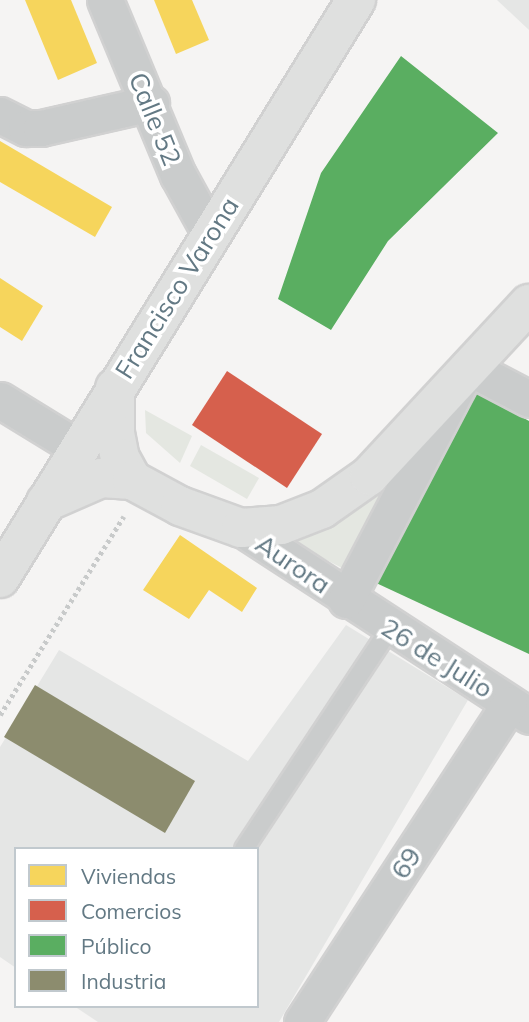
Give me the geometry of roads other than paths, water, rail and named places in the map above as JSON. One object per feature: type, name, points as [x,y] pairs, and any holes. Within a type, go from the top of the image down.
[{"type":"main road","name":"Francisco Varona","points":[[0,578],[356,0]]},
{"type":"main road","points":[[46,502],[101,478],[138,483],[241,528],[281,525],[322,509],[369,476],[529,304]]},
{"type":"main road","points":[[115,388],[115,433],[120,458],[138,483]]},
{"type":"street","name":"Calle 52","points":[[105,0],[151,103],[178,175],[211,235]]},
{"type":"street","points":[[0,115],[26,128],[41,128],[151,103]]},
{"type":"street","points":[[346,600],[468,367],[529,399]]},
{"type":"street","points":[[0,400],[78,448]]},
{"type":"street","name":"Aurora","points":[[241,528],[346,600]]},
{"type":"street","name":"26 de Julio","points":[[346,600],[519,710]]},
{"type":"street","name":"69","points":[[302,1022],[519,710]]},
{"type":"lane","points":[[245,847],[390,628]]}]
